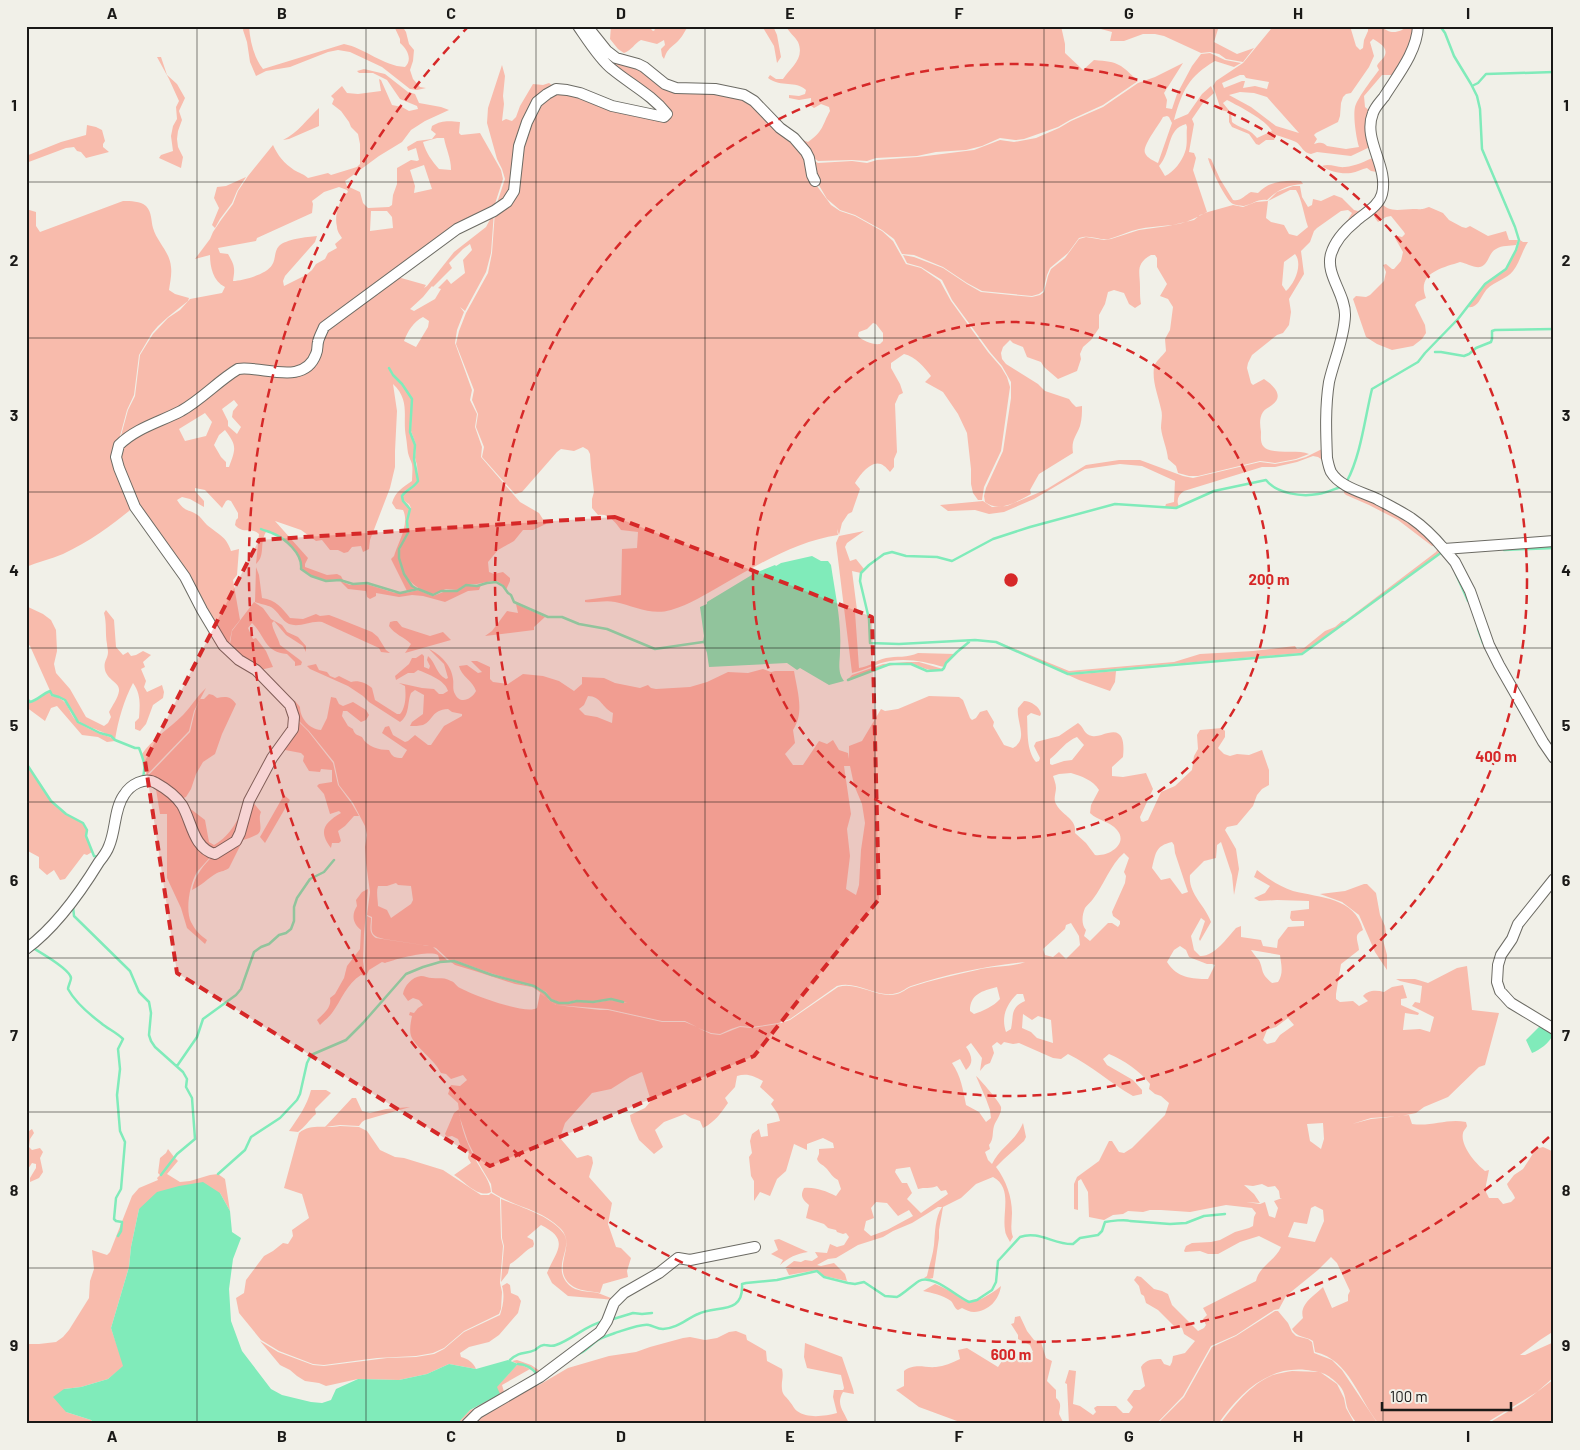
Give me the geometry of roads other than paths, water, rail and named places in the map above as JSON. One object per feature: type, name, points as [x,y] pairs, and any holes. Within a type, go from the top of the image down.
[{"type":"street","points":[[26,950],[43,935],[82,891],[110,845],[120,802],[124,794],[131,787],[149,780],[156,782],[172,794],[183,807],[204,849],[215,854],[236,841],[249,801],[272,758],[293,728],[293,711],[284,698],[256,670],[240,660],[223,645],[185,577],[135,507],[116,457],[119,445],[140,430],[181,411],[238,369],[297,372],[308,366],[316,354],[324,327],[457,229],[508,202],[514,192],[519,146],[527,122],[537,102],[547,94],[556,89],[567,90],[580,93],[612,106],[664,117],[667,114],[663,110],[610,68],[578,26]]},
{"type":"street","points":[[586,26],[607,51],[616,58],[638,64],[665,84],[676,88],[715,89],[744,95],[754,101],[780,128],[794,138],[806,152],[815,181]]},
{"type":"street","points":[[1418,26],[1413,48],[1373,113],[1372,134],[1383,180],[1381,196],[1374,206],[1355,221],[1342,235],[1330,260],[1344,304],[1345,315],[1326,405],[1327,458],[1330,472],[1340,482],[1410,517],[1428,530],[1454,562],[1470,591],[1489,645],[1499,666],[1554,758]]},
{"type":"street","points":[[1444,549],[1554,541]]},
{"type":"street","points":[[1554,879],[1518,924],[1512,939],[1501,955],[1498,965],[1497,982],[1500,991],[1511,1003],[1554,1029]]},
{"type":"street","points":[[467,1424],[478,1413],[540,1377],[600,1332],[607,1321],[614,1303],[624,1292],[659,1273],[678,1258],[690,1260],[755,1247]]},
{"type":"waterway","points":[[1347,481],[1356,460],[1372,389],[1418,362],[1458,319],[1485,284],[1506,269],[1519,240],[1482,149],[1480,109],[1477,96],[1454,56],[1445,33],[1440,26]]},
{"type":"waterway","points":[[1472,86],[1478,83],[1486,74],[1554,72]]},
{"type":"waterway","points":[[1435,352],[1464,356],[1476,348],[1491,342],[1492,331],[1495,330],[1554,329]]},
{"type":"waterway","points":[[389,368],[412,399],[410,432],[415,445],[414,459],[418,481],[402,496],[403,501],[410,509],[407,521],[408,533],[399,549],[399,558],[404,574],[412,586],[417,589]]},
{"type":"waterway","points":[[1341,487],[1312,495],[1297,495],[1277,489],[1266,480],[1214,491],[1176,508],[1115,504],[993,539],[952,561],[937,557],[906,556],[892,552],[884,554],[861,573],[860,581],[869,619],[870,643],[899,644],[975,640],[996,642],[1068,674],[1302,654],[1442,552]]},
{"type":"waterway","points":[[261,529],[277,535],[292,547],[299,558],[301,569],[311,576],[326,581],[340,580],[353,584],[367,583],[400,593],[418,589],[433,595],[441,591],[457,591],[466,585],[477,586],[496,582],[503,586],[514,602],[548,617],[562,617],[579,624],[607,629],[655,649],[703,642]]},
{"type":"waterway","points":[[1504,550],[1554,548]]},
{"type":"waterway","points":[[1456,574],[1468,601]]},
{"type":"waterway","points":[[1478,629],[1483,643]]},
{"type":"waterway","points":[[848,680],[890,664],[911,664],[927,671],[942,670],[946,663],[969,642]]},
{"type":"waterway","points":[[26,698],[30,702],[50,691],[52,695],[65,700],[78,722],[100,733],[111,736],[115,740],[139,748],[144,767],[142,779]]},
{"type":"waterway","points":[[26,763],[51,801],[66,814],[83,823],[87,830],[86,836],[94,856],[98,857]]},
{"type":"waterway","points":[[177,1066],[197,1037],[203,1019],[236,995],[241,989],[254,952],[291,929],[297,898],[310,879],[324,872],[334,860]]},
{"type":"waterway","points":[[73,906],[74,916],[130,971],[139,992],[149,1002],[151,1013],[149,1035],[151,1041],[155,1047],[183,1072],[187,1079],[186,1087],[192,1098],[195,1139],[177,1154],[161,1175]]},
{"type":"waterway","points":[[33,948],[66,970],[71,978],[68,989],[74,999],[92,1016],[123,1039],[118,1049],[120,1069],[117,1095],[120,1131],[125,1142],[121,1189],[116,1198],[114,1219],[122,1222],[121,1231],[118,1236]]},
{"type":"waterway","points":[[218,1174],[245,1150],[251,1137],[280,1118],[297,1100],[311,1055],[346,1040],[406,974],[440,962],[454,961],[492,975],[534,986],[545,993],[551,1000],[559,1003],[593,1002],[611,999],[623,1002]]},
{"type":"waterway","points":[[576,1355],[582,1353],[600,1339],[627,1329],[646,1325],[661,1329],[668,1328],[705,1311],[734,1305],[739,1300],[742,1284],[746,1283],[777,1280],[817,1271],[824,1277],[848,1283],[864,1282],[885,1296],[897,1297],[924,1279],[937,1283],[969,1302],[977,1300],[992,1290],[996,1282],[998,1261],[1020,1237],[1033,1235],[1066,1244],[1073,1244],[1080,1238],[1098,1235],[1102,1231],[1105,1222],[1125,1220],[1170,1224],[1186,1223],[1204,1216],[1225,1214]]},
{"type":"waterway","points":[[610,1320],[633,1313],[652,1313]]},
{"type":"waterway","points":[[510,1360],[517,1355],[535,1350],[542,1345],[556,1345],[604,1321]]},
{"type":"waterway","points":[[518,1364],[529,1367],[538,1375]]}]
